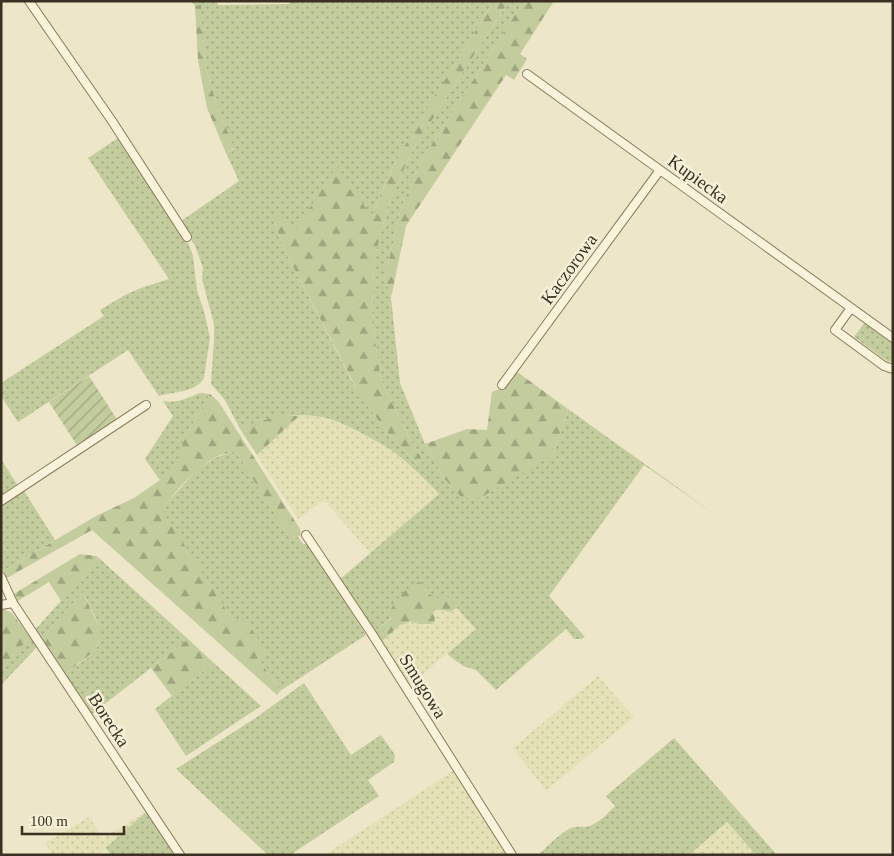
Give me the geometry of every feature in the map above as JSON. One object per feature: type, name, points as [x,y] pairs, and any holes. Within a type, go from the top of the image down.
[{"type":"street","points":[[28,1],[112,121],[187,236]]},
{"type":"street","name":"Kupiecka","points":[[527,74],[893,338]]},
{"type":"street","name":"Kaczorowa","points":[[502,385],[660,170]]},
{"type":"street","points":[[851,308],[835,330],[884,366],[893,369]]},
{"type":"street","points":[[1,501],[146,405]]},
{"type":"street","name":"Smugowa","points":[[306,535],[372,634],[512,855]]},
{"type":"street","name":"Borecka","points":[[1,577],[12,602],[180,855]]},
{"type":"street","points":[[1,605],[12,602]]},
{"type":"shaded area","points":[[299,416],[330,419],[391,449],[418,472],[439,494],[370,553],[324,500],[298,519],[257,455]]},
{"type":"shaded area","points":[[458,607],[476,629],[410,685],[381,642],[400,624],[412,621],[418,624],[435,618],[433,613],[436,610],[450,612]]},
{"type":"shaded area","points":[[598,676],[634,717],[546,791],[513,748]]},
{"type":"shaded area","points":[[453,771],[507,855],[325,855]]},
{"type":"shaded area","points":[[146,812],[99,855],[53,855],[45,843],[89,817],[103,838]]},
{"type":"shaded area","points":[[727,822],[756,855],[689,855]]},
{"type":"green space","points":[[191,1],[217,1],[218,5],[289,4],[290,1],[494,1],[412,133],[383,188],[372,218],[294,232],[273,219],[288,257],[353,383],[387,432],[418,465],[423,461],[410,439],[381,379],[372,321],[374,260],[389,203],[412,151],[509,1],[524,1],[423,158],[401,208],[385,277],[391,298],[400,383],[425,444],[443,477],[553,455],[568,409],[716,515],[644,465],[549,596],[585,637],[574,639],[566,629],[496,690],[476,670],[463,666],[447,654],[476,629],[447,597],[438,598],[433,596],[425,591],[428,588],[374,632],[339,580],[439,494],[410,465],[388,448],[352,428],[330,419],[296,415],[284,416],[240,429],[225,400],[211,384],[214,324],[202,279],[203,268],[195,246],[181,221],[239,181],[226,153],[234,149],[216,103],[208,75],[200,6],[195,6]]},
{"type":"green space","points":[[494,1],[509,1],[412,151],[389,203],[374,260],[372,321],[381,379],[410,439],[423,461],[418,465],[387,432],[361,397],[288,257],[273,219],[281,215],[294,232],[337,166],[372,217],[383,188],[405,146]]},
{"type":"green space","points":[[524,1],[554,1],[520,54],[527,59],[514,80],[506,75],[406,226],[391,298],[385,277],[401,208],[423,158]]},
{"type":"green space","points":[[201,5],[208,75],[216,103],[234,148],[226,153],[207,108],[198,60],[195,6]]},
{"type":"green space","points":[[118,138],[177,226],[189,245],[193,256],[197,290],[210,338],[204,378],[190,389],[159,396],[128,350],[18,422],[1,396],[1,383],[104,316],[100,310],[125,295],[169,279],[88,158]]},
{"type":"green space","points":[[865,322],[893,343],[893,362],[887,361],[854,337]]},
{"type":"green space","points":[[516,371],[568,409],[553,455],[480,498],[462,498],[443,477],[425,444],[467,429],[487,430],[492,392],[505,387]]},
{"type":"green space","points":[[89,376],[118,421],[78,447],[49,402]]},
{"type":"green space","points":[[200,393],[210,394],[186,435],[175,469],[160,480],[145,459],[173,416],[163,401],[177,401]]},
{"type":"green space","points":[[210,394],[218,401],[300,529],[301,535],[290,538],[236,452],[218,456],[200,468],[162,510],[232,619],[248,624],[266,651],[260,661],[280,691],[277,695],[92,530],[5,579],[3,571],[96,516],[134,498],[174,469],[186,435]]},
{"type":"green space","points":[[281,416],[299,416],[257,455],[240,429],[256,422]]},
{"type":"green space","points":[[236,451],[290,538],[298,537],[303,544],[308,544],[366,635],[280,691],[260,661],[248,624],[232,619],[161,510],[197,469],[217,457]]},
{"type":"green space","points":[[1,459],[18,486],[1,496]]},
{"type":"green space","points":[[24,491],[55,540],[3,571],[1,567],[1,507]]},
{"type":"green space","points":[[80,554],[99,558],[61,601],[49,582],[16,602],[12,595]]},
{"type":"green space","points":[[99,558],[188,639],[92,714],[65,674],[94,652],[99,642],[96,620],[83,592],[41,639],[35,630]]},
{"type":"green space","points":[[419,582],[428,587],[425,591],[431,595],[438,598],[447,597],[458,607],[450,612],[436,610],[433,613],[434,623],[418,624],[412,621],[400,625],[381,642],[374,632],[392,618],[391,609],[406,590]]},
{"type":"green space","points":[[83,592],[98,625],[100,636],[96,650],[65,674],[41,639]]},
{"type":"green space","points":[[1,608],[12,613],[30,637],[1,669]]},
{"type":"green space","points":[[30,637],[37,647],[1,685],[1,669]]},
{"type":"green space","points":[[188,639],[214,663],[172,696],[151,668]]},
{"type":"green space","points":[[214,663],[261,706],[186,756],[155,709]]},
{"type":"green space","points":[[304,683],[351,755],[381,735],[395,755],[394,762],[368,780],[379,796],[290,855],[268,855],[176,769],[257,717]]},
{"type":"green space","points":[[674,738],[777,855],[756,855],[727,822],[689,855],[620,855],[619,853],[616,855],[538,855],[565,831],[573,827],[589,826],[605,816],[615,806],[606,796]]},
{"type":"green space","points":[[146,812],[173,852],[170,855],[111,855],[106,848]]}]
